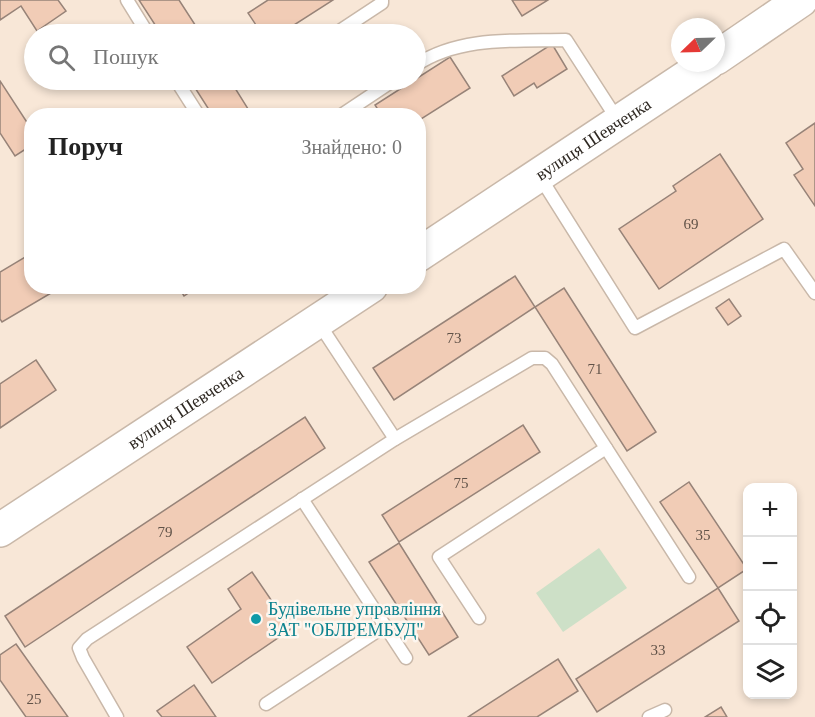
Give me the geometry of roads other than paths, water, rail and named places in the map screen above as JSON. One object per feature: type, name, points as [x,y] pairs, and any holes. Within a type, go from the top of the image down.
[{"type":"street","points":[[725,51],[801,0]]},
{"type":"street","name":"вулиця Шевченка","points":[[426,250],[695,72]]},
{"type":"street","name":"вулиця Шевченка","points":[[0,530],[359,294]]},
{"type":"lane","points":[[127,0],[142,24]]},
{"type":"lane","points":[[350,24],[382,3],[382,0]]},
{"type":"lane","points":[[426,58],[455,47],[497,41],[566,40],[619,123]]},
{"type":"lane","points":[[182,90],[194,108]]},
{"type":"lane","points":[[352,108],[379,90]]},
{"type":"lane","points":[[540,176],[635,328],[784,249],[815,293]]},
{"type":"lane","points":[[318,321],[394,439]]},
{"type":"lane","points":[[117,717],[79,648],[87,639],[394,439],[532,358],[545,358],[552,364],[688,577]]},
{"type":"lane","points":[[479,618],[439,558],[606,448]]},
{"type":"lane","points":[[302,499],[406,658]]},
{"type":"lane","points":[[266,704],[385,626]]},
{"type":"lane","points":[[649,717],[665,710]]},
{"type":"place","name":"Будівельне управління ЗАТ \"ОБЛРЕМБУД\"","points":[[256,619]]}]
